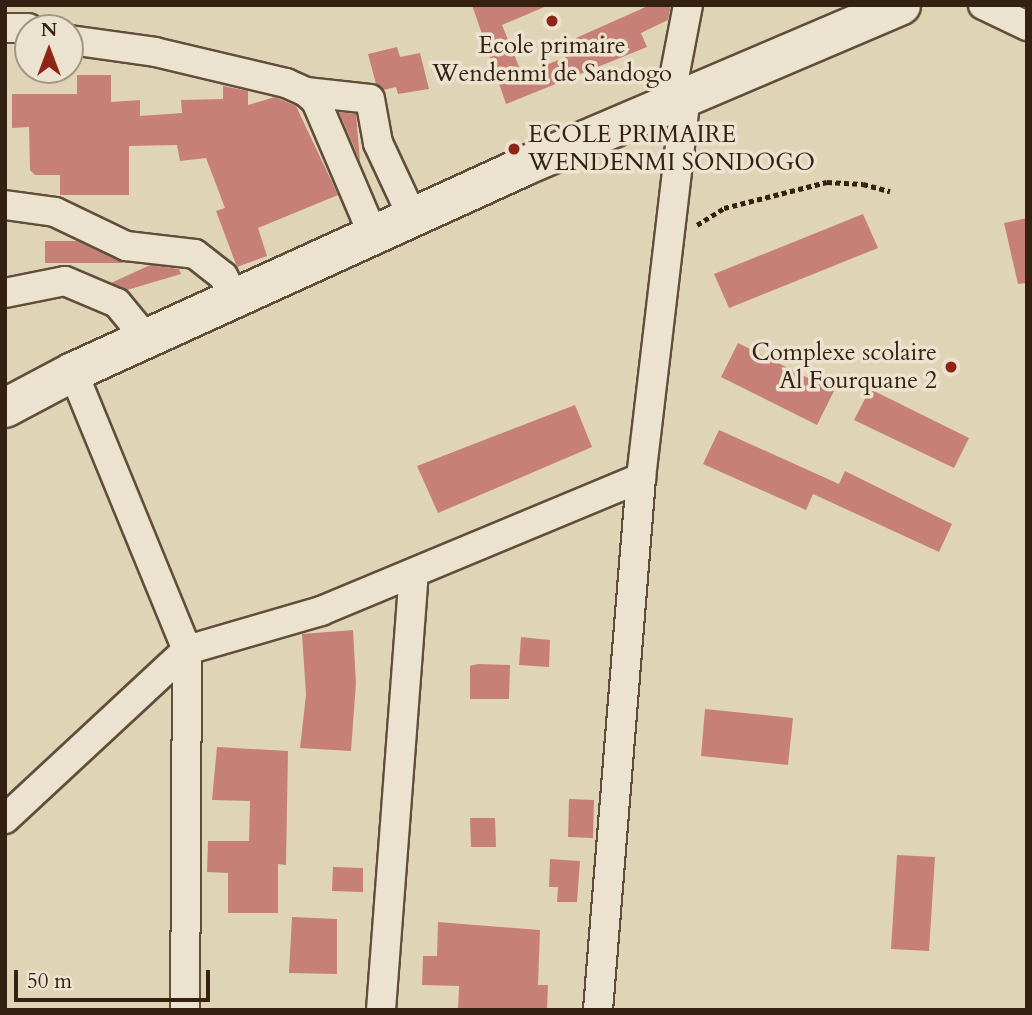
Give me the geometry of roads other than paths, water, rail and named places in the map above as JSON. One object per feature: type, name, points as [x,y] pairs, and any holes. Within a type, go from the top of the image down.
[{"type":"street","points":[[686,95],[673,83],[688,5]]},
{"type":"street","points":[[5,408],[146,338],[686,95],[901,5]]},
{"type":"street","points":[[983,5],[1027,26]]},
{"type":"street","points":[[84,42],[155,52],[286,83],[306,92],[316,101],[374,237]]},
{"type":"street","points":[[306,92],[370,99],[377,143],[413,218]]},
{"type":"street","points":[[598,1010],[641,478],[686,95]]},
{"type":"street","points":[[5,205],[55,212],[126,246],[195,254],[223,276],[236,299]]},
{"type":"street","points":[[5,293],[65,281],[117,303],[146,338]]},
{"type":"street","points":[[73,372],[187,650],[186,1010]]},
{"type":"street","points":[[5,819],[187,650],[321,611],[641,478]]},
{"type":"street","points":[[381,1010],[414,574]]},
{"type":"place","name":"Ecole primaire Wendenmi de Sandogo","points":[[552,21]]},
{"type":"place","name":"ECOLE PRIMAIRE WENDENMI SONDOGO","points":[[514,149]]},
{"type":"place","name":"Complexe scolaire Al Fourquane 2","points":[[951,367]]}]
